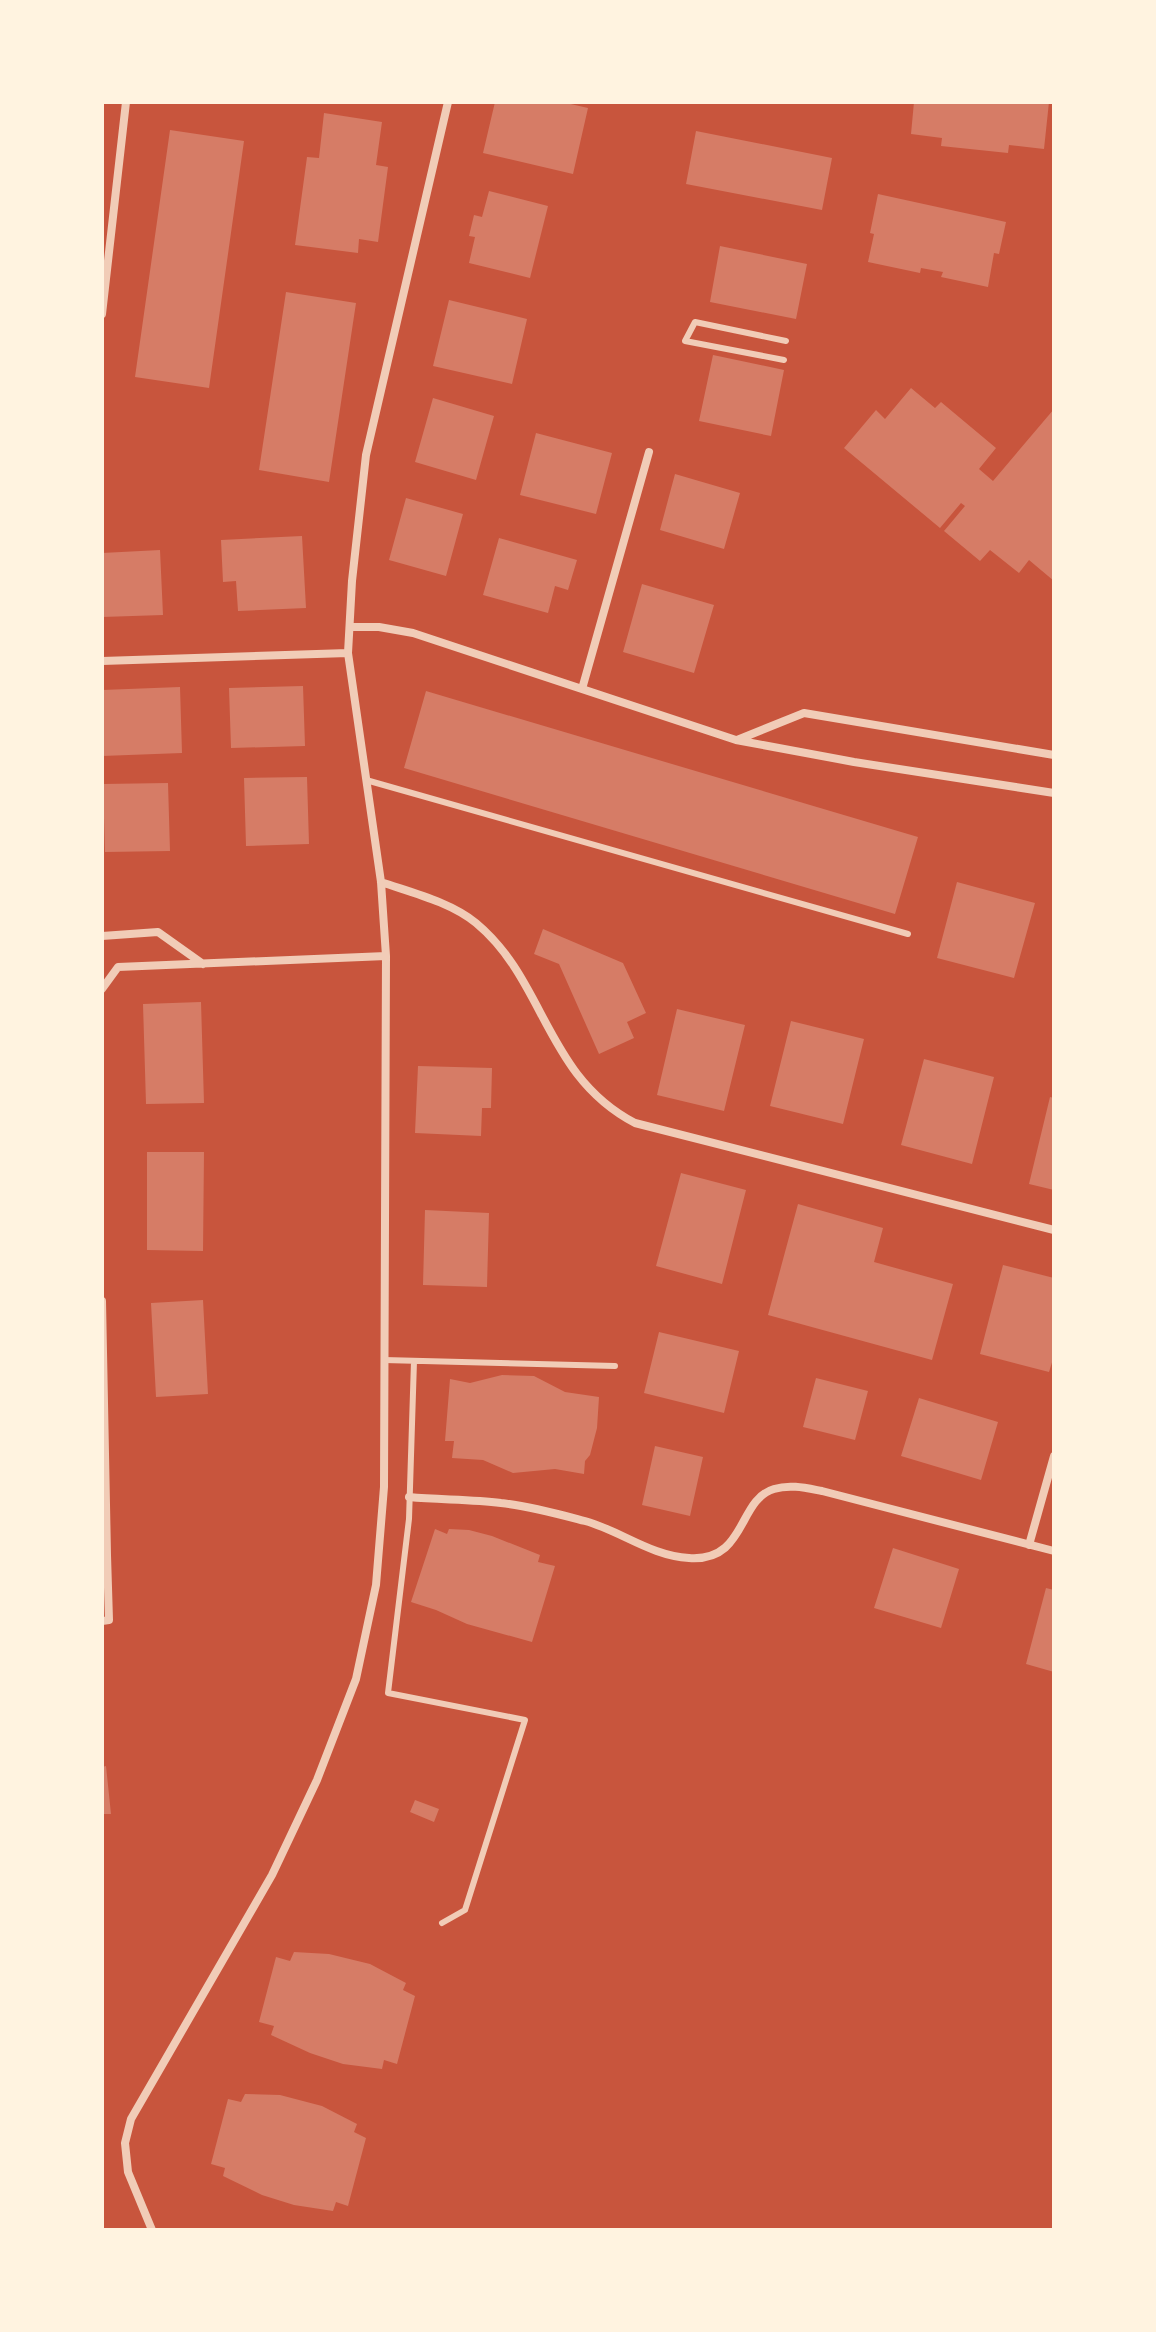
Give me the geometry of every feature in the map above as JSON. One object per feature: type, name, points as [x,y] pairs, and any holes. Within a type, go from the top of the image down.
[{"type":"street","points":[[102,314],[126,102]]},
{"type":"street","points":[[152,2230],[128,2172],[125,2143],[131,2119],[272,1875],[317,1780],[356,1679],[376,1585],[384,1487],[386,956],[381,882],[348,653],[357,526],[366,455],[448,102]]},
{"type":"street","points":[[582,689],[649,452]]},
{"type":"street","points":[[350,627],[379,627],[413,633],[736,740],[1054,793]]},
{"type":"street","points":[[102,661],[348,653]]},
{"type":"street","points":[[736,740],[804,713],[1054,755]]},
{"type":"street","points":[[381,882],[456,910],[491,937],[510,960],[575,1073],[603,1103],[635,1123],[1054,1230]]},
{"type":"street","points":[[102,936],[158,932],[203,964]]},
{"type":"street","points":[[102,989],[118,967],[386,956]]},
{"type":"street","points":[[102,1301],[104,1555],[109,1620],[102,1621]]},
{"type":"street","points":[[1029,1545],[1054,1456]]},
{"type":"street","points":[[409,1497],[502,1503],[588,1522],[659,1552],[689,1558],[710,1557],[726,1549],[760,1498],[771,1490],[796,1486],[1054,1551]]},
{"type":"lane","points":[[784,360],[685,341],[695,322],[786,341]]},
{"type":"lane","points":[[366,780],[908,934]]},
{"type":"lane","points":[[384,1360],[615,1366]]},
{"type":"lane","points":[[414,1361],[407,1534],[388,1693],[525,1720],[465,1910],[442,1923]]},
{"type":"building","points":[[495,102],[562,102],[588,108],[573,174],[483,153]]},
{"type":"building","points":[[914,102],[1049,102],[1044,149],[1009,145],[1008,153],[941,146],[942,138],[911,134]]},
{"type":"building","points":[[324,113],[382,122],[376,165],[388,167],[378,242],[359,239],[358,253],[295,245],[307,157],[319,158]]},
{"type":"building","points":[[170,130],[244,141],[209,388],[135,377]]},
{"type":"building","points":[[696,131],[832,158],[822,210],[686,184]]},
{"type":"building","points":[[489,191],[548,206],[530,278],[469,263],[475,237],[469,236],[474,215],[482,217]]},
{"type":"building","points":[[878,194],[1006,222],[999,254],[994,253],[988,287],[941,277],[943,272],[921,268],[920,273],[868,262]]},
{"type":"building","points":[[720,246],[807,264],[796,319],[710,302]]},
{"type":"building","points":[[286,292],[356,303],[329,482],[259,470]]},
{"type":"building","points":[[449,300],[527,319],[512,384],[433,366]]},
{"type":"building","points":[[713,355],[784,370],[771,436],[699,421]]},
{"type":"building","points":[[911,388],[935,408],[941,402],[996,448],[979,469],[993,481],[1054,409],[1054,581],[1029,560],[1019,573],[990,550],[980,561],[944,531],[965,506],[961,503],[940,528],[844,448],[876,410],[885,419]]},
{"type":"building","points":[[433,398],[494,416],[476,480],[415,462]]},
{"type":"building","points":[[536,433],[612,453],[596,514],[520,495]]},
{"type":"building","points":[[675,474],[740,493],[724,549],[660,530]]},
{"type":"building","points":[[406,498],[463,514],[446,576],[389,560]]},
{"type":"building","points":[[302,536],[306,608],[238,611],[236,581],[223,582],[221,540]]},
{"type":"building","points":[[499,538],[577,560],[568,590],[555,586],[548,613],[483,595]]},
{"type":"building","points":[[160,550],[163,615],[102,617],[102,553]]},
{"type":"building","points":[[642,584],[714,605],[694,673],[623,652]]},
{"type":"building","points":[[303,686],[305,746],[231,748],[229,688]]},
{"type":"building","points":[[180,687],[182,753],[102,756],[102,690]]},
{"type":"building","points":[[426,691],[918,837],[895,914],[404,768]]},
{"type":"building","points":[[307,777],[309,844],[246,846],[244,778]]},
{"type":"building","points":[[168,783],[170,851],[105,852],[103,784]]},
{"type":"building","points":[[957,882],[1035,903],[1014,978],[937,958]]},
{"type":"building","points":[[543,929],[623,963],[646,1013],[627,1022],[634,1038],[599,1054],[559,964],[534,954]]},
{"type":"building","points":[[201,1002],[204,1103],[146,1104],[143,1004]]},
{"type":"building","points":[[677,1009],[745,1025],[724,1111],[657,1095]]},
{"type":"building","points":[[791,1021],[864,1039],[843,1124],[770,1106]]},
{"type":"building","points":[[924,1059],[994,1077],[972,1164],[901,1145]]},
{"type":"building","points":[[418,1066],[492,1068],[491,1108],[482,1108],[481,1136],[415,1133]]},
{"type":"building","points":[[1050,1097],[1054,1098],[1054,1190],[1029,1184]]},
{"type":"building","points":[[147,1152],[204,1152],[203,1251],[147,1250]]},
{"type":"building","points":[[681,1173],[746,1190],[722,1284],[656,1266]]},
{"type":"building","points":[[798,1204],[883,1228],[874,1262],[953,1284],[932,1360],[768,1315]]},
{"type":"building","points":[[425,1210],[489,1213],[487,1287],[423,1285]]},
{"type":"building","points":[[1003,1265],[1054,1278],[1054,1356],[1049,1372],[980,1354]]},
{"type":"building","points":[[203,1300],[208,1394],[156,1397],[151,1303]]},
{"type":"building","points":[[659,1332],[739,1351],[724,1413],[644,1393]]},
{"type":"building","points":[[502,1375],[534,1376],[565,1392],[599,1397],[597,1428],[590,1455],[585,1461],[584,1474],[555,1469],[513,1473],[483,1460],[452,1458],[454,1441],[445,1441],[450,1379],[470,1383]]},
{"type":"building","points":[[816,1378],[868,1391],[855,1440],[803,1427]]},
{"type":"building","points":[[919,1398],[998,1422],[981,1480],[901,1456]]},
{"type":"building","points":[[655,1446],[703,1457],[690,1516],[642,1505]]},
{"type":"building","points":[[435,1529],[447,1534],[449,1529],[492,1536],[540,1555],[538,1562],[555,1566],[532,1642],[467,1624],[411,1602]]},
{"type":"building","points":[[893,1548],[959,1569],[941,1628],[874,1608]]},
{"type":"building","points":[[1046,1588],[1054,1590],[1054,1672],[1026,1664]]},
{"type":"building","points":[[106,1766],[111,1814],[102,1814],[102,1767]]},
{"type":"building","points":[[415,1800],[439,1809],[434,1822],[410,1812]]},
{"type":"building","points":[[294,1952],[329,1954],[370,1964],[406,1983],[403,1990],[415,1996],[397,2064],[384,2060],[382,2069],[343,2064],[271,2035],[274,2026],[259,2022],[276,1957],[290,1961]]},
{"type":"building","points":[[245,2094],[280,2095],[322,2106],[357,2124],[354,2132],[366,2138],[348,2206],[336,2202],[333,2211],[294,2205],[262,2195],[223,2176],[225,2168],[211,2164],[228,2099],[241,2102]]}]
